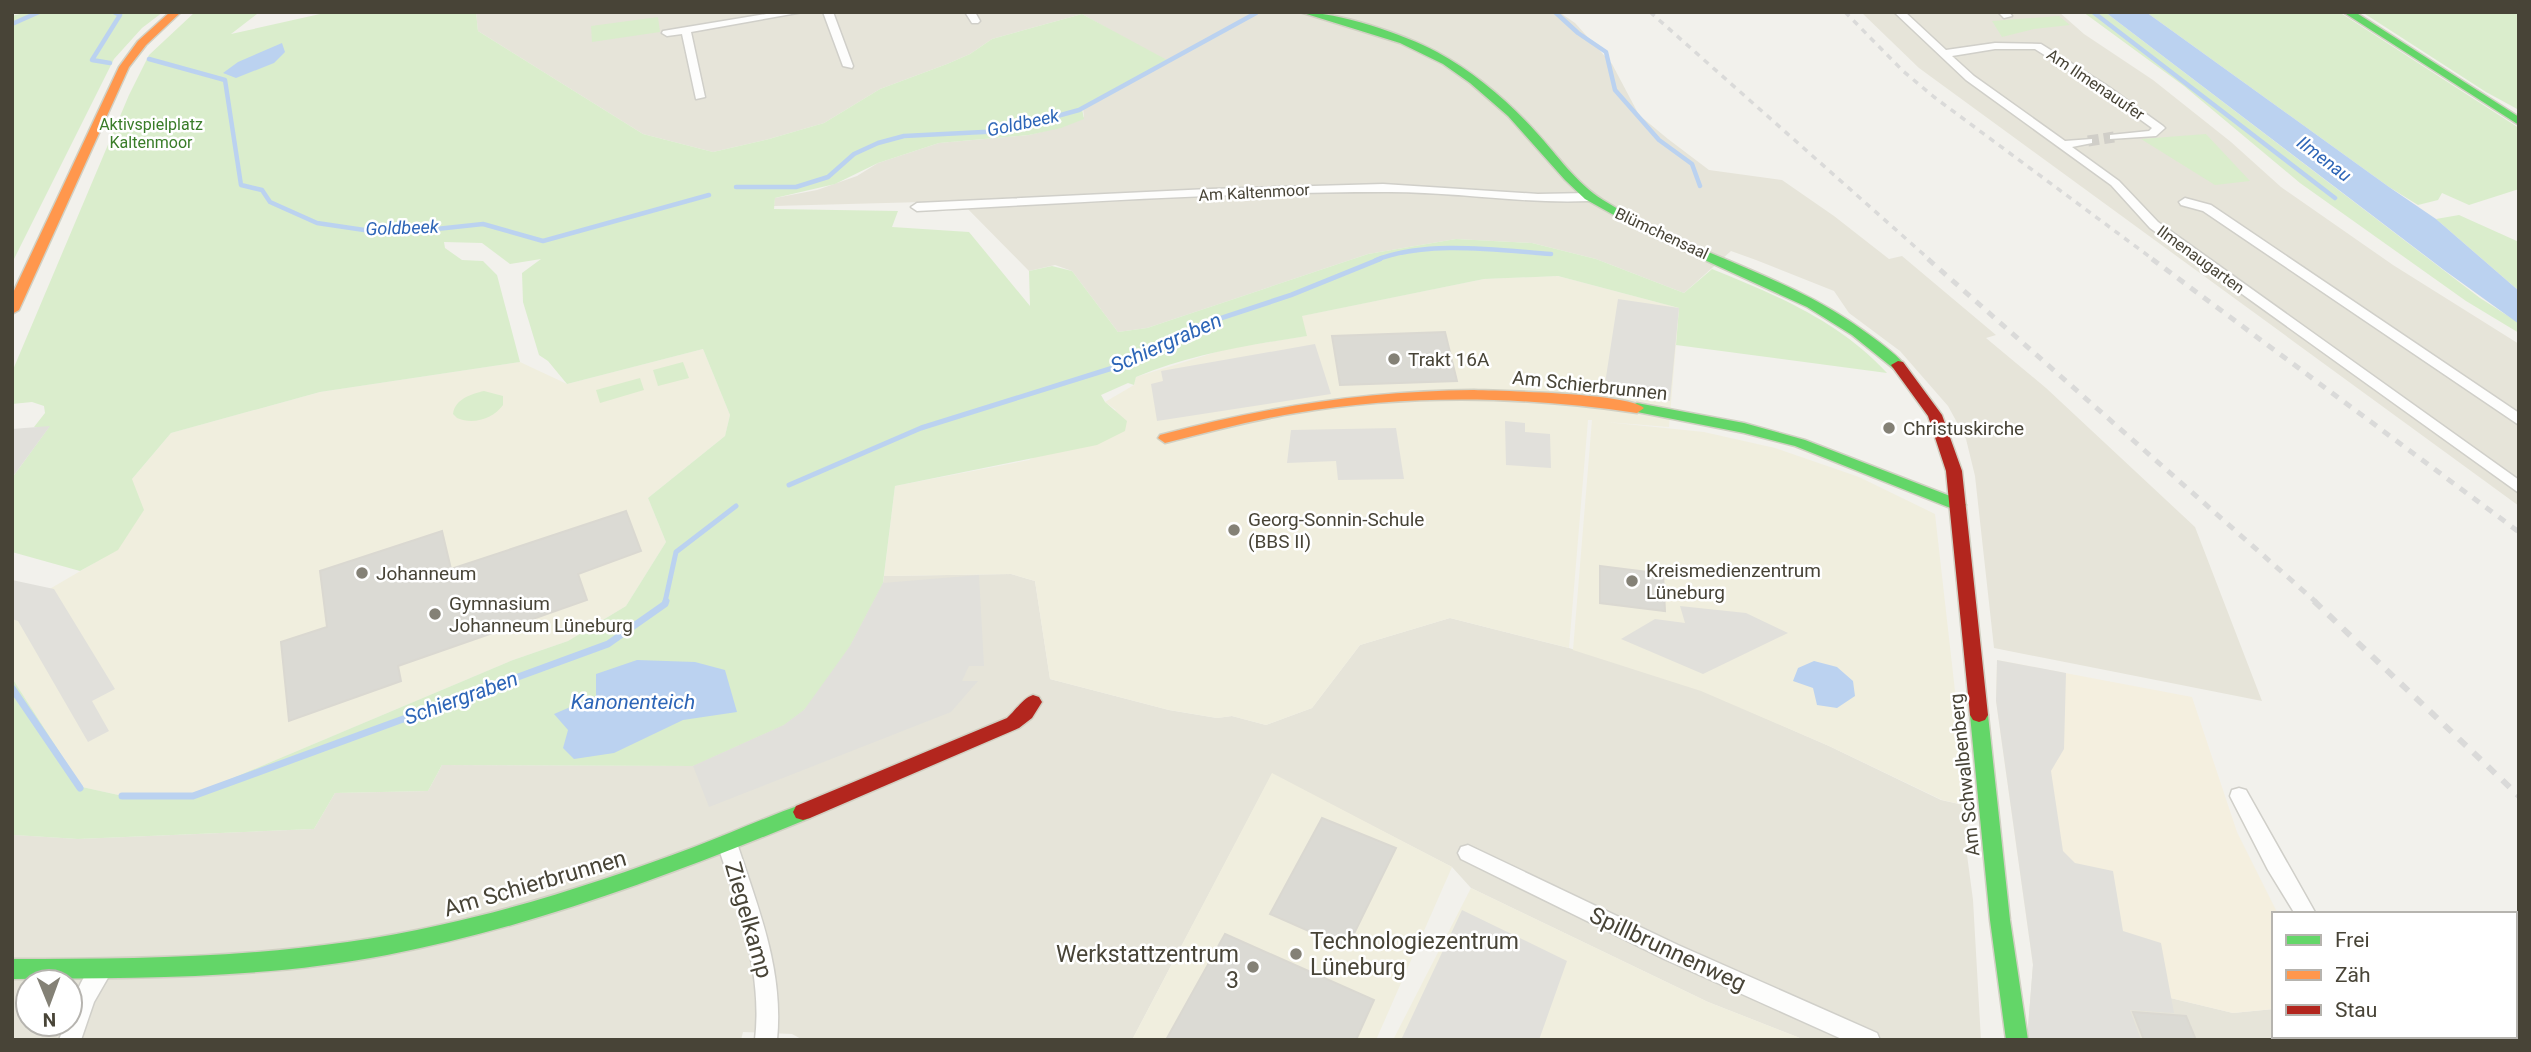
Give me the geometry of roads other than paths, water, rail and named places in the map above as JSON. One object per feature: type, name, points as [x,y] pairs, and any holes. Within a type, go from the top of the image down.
[{"type":"street","points":[[12,310],[124,67],[142,43],[176,12]]},
{"type":"street","points":[[667,33],[798,12]]},
{"type":"street","points":[[828,12],[848,66]]},
{"type":"street","name":"Blümchensaal","points":[[1306,12],[1417,46],[1442,59],[1459,70],[1522,124],[1590,197],[1635,224],[1806,299],[1852,328],[1890,359],[1923,395],[1938,420],[1950,449],[1958,505]]},
{"type":"street","name":"Ilmenaugarten","points":[[1899,12],[1970,78],[2115,183],[2154,225],[2519,488]]},
{"type":"street","points":[[2348,12],[2519,122]]},
{"type":"street","points":[[692,27],[700,97]]},
{"type":"street","name":"Am Ilmenauufer","points":[[1942,54],[2022,45],[2046,50],[2159,128],[2152,134],[2114,137]]},
{"type":"street","points":[[2063,145],[2088,141]]},
{"type":"street","name":"Am Kaltenmoor","points":[[918,207],[1360,188],[1460,190],[1542,199],[1590,197]]},
{"type":"street","name":"Ilmenaugarten","points":[[2185,202],[2207,208],[2519,420]]},
{"type":"street","name":"Am Schierbrunnen","points":[[1165,438],[1272,413],[1356,401],[1425,397],[1567,400],[1711,421],[1800,443],[1958,505]]},
{"type":"street","name":"Am Schwalbenberg","points":[[1958,505],[2000,920],[2017,1040]]},
{"type":"street","name":"Am Schierbrunnen","points":[[12,969],[192,968],[289,960],[437,935],[593,892],[727,843],[1013,723],[1026,713],[1033,702]]},
{"type":"street","points":[[2239,796],[2275,864],[2305,912]]},
{"type":"street","name":"Ziegelkamp","points":[[727,843],[766,970],[769,999],[766,1040]]},
{"type":"street","name":"Spillbrunnenweg","points":[[1468,853],[1671,952],[1869,1040]]},
{"type":"street","points":[[70,1040],[85,997],[103,969]]},
{"type":"water","name":"Ilmenau","points":[[2105,12],[2146,12],[2436,219],[2519,291],[2519,324],[2444,270]]},
{"type":"water","points":[[282,43],[285,52],[274,63],[236,78],[223,73],[238,62]]},
{"type":"water","name":"Kanonenteich","points":[[637,660],[695,662],[725,670],[737,712],[683,720],[614,753],[574,759],[563,748],[568,730],[554,714],[596,696],[596,674]]},
{"type":"water","points":[[1814,661],[1837,667],[1853,681],[1855,696],[1837,708],[1817,705],[1813,688],[1793,681],[1798,668]]},
{"type":"waterway","name":"Goldbeek","points":[[12,24],[39,12]]},
{"type":"waterway","name":"Goldbeek","points":[[110,63],[92,60],[120,15],[114,12]]},
{"type":"waterway","name":"Schiergraben","points":[[1555,12],[1578,33],[1606,52],[1615,90],[1659,140],[1692,164],[1700,186]]},
{"type":"waterway","points":[[2093,12],[2335,198]]},
{"type":"waterway","name":"Goldbeek","points":[[736,187],[796,187],[828,177],[854,154],[878,143],[904,136],[1003,131],[1079,110],[1256,13]]},
{"type":"waterway","name":"Goldbeek","points":[[149,59],[225,80],[241,185],[262,190],[270,202],[317,223],[371,231],[418,231],[483,224],[543,241],[709,195]]},
{"type":"waterway","name":"Schiergraben","points":[[1376,260],[1396,254],[1439,248],[1551,254]]},
{"type":"waterway","name":"Schiergraben","points":[[789,485],[921,428],[1119,366],[1194,327],[1291,295],[1380,259]]},
{"type":"waterway","name":"Schiergraben","points":[[665,602],[676,552],[736,506]]},
{"type":"waterway","name":"Schiergraben","points":[[122,796],[193,796],[608,644],[666,601]]},
{"type":"waterway","name":"Schiergraben","points":[[12,688],[80,788]]},
{"type":"tunnel","points":[[2088,141],[2114,137]]},
{"type":"railway","points":[[1650,12],[1930,260]]},
{"type":"railway","points":[[1845,12],[1903,71],[1934,97],[2154,260]]},
{"type":"railway","points":[[1928,259],[2316,602]]},
{"type":"railway","points":[[2152,259],[2519,532]]},
{"type":"railway","points":[[2314,601],[2519,796]]},
{"type":"place","name":"Trakt 16A","points":[[1394,359]]},
{"type":"place","name":"Christuskirche","points":[[1889,428]]},
{"type":"place","name":"Georg-Sonnin-Schule (BBS II)","points":[[1234,530]]},
{"type":"place","name":"Johanneum","points":[[362,573]]},
{"type":"place","name":"Kreismedienzentrum Lüneburg","points":[[1632,581]]},
{"type":"place","name":"Gymnasium Johanneum Lüneburg","points":[[435,614]]},
{"type":"place","name":"Technologiezentrum Lüneburg","points":[[1296,954]]},
{"type":"place","name":"Werkstattzentrum 3","points":[[1253,967]]},
{"type":"park label","name":"Aktivspielplatz Kaltenmoor","points":[[151,133]]}]
